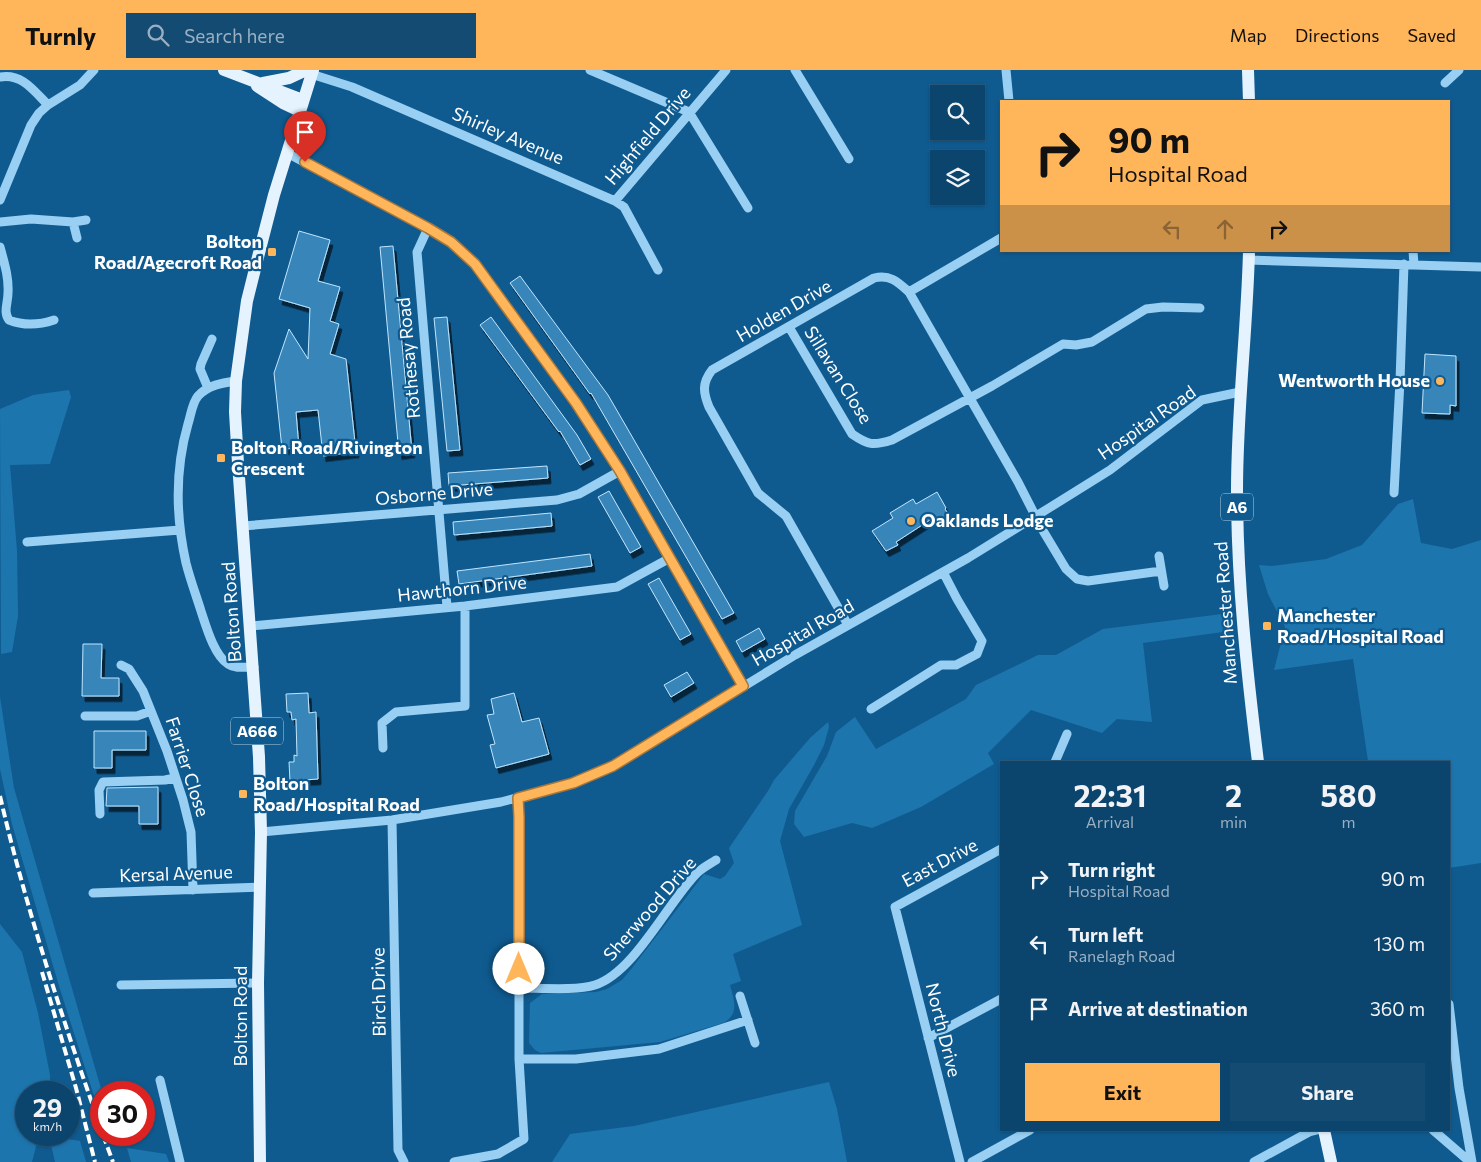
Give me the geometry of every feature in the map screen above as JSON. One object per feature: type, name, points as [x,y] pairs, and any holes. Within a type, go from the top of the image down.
[{"type":"main road","points":[[224,70],[256,82],[302,106]]},
{"type":"main road","points":[[1248,70],[1249,100]]},
{"type":"main road","points":[[256,82],[289,78],[310,71]]},
{"type":"main road","name":"Bolton Road","points":[[260,1162],[258,984],[261,832],[254,667],[235,412],[236,381],[248,301],[274,195],[302,106],[310,71]]},
{"type":"main road","name":"Manchester Road","points":[[1248,256],[1240,392],[1237,491],[1239,579],[1245,655],[1258,761]]},
{"type":"main road","points":[[1324,1131],[1330,1162]]},
{"type":"street","points":[[0,200],[31,125],[39,113],[48,105],[80,85],[94,70]]},
{"type":"street","points":[[590,70],[689,112],[748,208]]},
{"type":"street","name":"Highfield Drive","points":[[615,201],[726,70]]},
{"type":"street","points":[[795,70],[849,159]]},
{"type":"street","points":[[1006,70],[1009,100]]},
{"type":"street","points":[[1445,83],[1459,70]]},
{"type":"street","name":"Shirley Avenue","points":[[310,71],[352,87],[615,201],[624,207],[658,270]]},
{"type":"street","points":[[5,74],[19,78],[30,86],[48,105]]},
{"type":"street","points":[[287,153],[428,228],[451,242],[475,264],[576,403],[620,471],[743,686]]},
{"type":"street","points":[[0,222],[31,220],[73,222],[86,220]]},
{"type":"street","points":[[73,222],[78,238]]},
{"type":"street","name":"Rothesay Road","points":[[428,228],[417,252],[447,608]]},
{"type":"street","points":[[909,292],[1000,239]]},
{"type":"street","points":[[0,247],[8,283],[6,316],[9,320],[15,322],[42,324],[54,320]]},
{"type":"street","points":[[1394,493],[1409,265],[1413,252]]},
{"type":"street","points":[[1248,256],[1481,267]]},
{"type":"street","name":"Holden Drive","points":[[848,625],[786,516],[758,493],[709,407],[703,388],[712,370],[874,278],[882,276],[893,279],[909,292],[1066,569],[1077,579],[1093,580],[1161,571]]},
{"type":"street","name":"Sillavan Close","points":[[789,327],[852,434],[866,443],[878,444],[892,440],[1063,344],[1076,345],[1092,342],[1146,309],[1163,306],[1200,308]]},
{"type":"street","points":[[208,388],[200,369],[200,364],[212,338]]},
{"type":"street","points":[[236,381],[208,388],[196,398],[183,441],[178,486],[180,530],[186,564],[208,632],[219,654],[226,663],[234,667],[254,667]]},
{"type":"street","name":"Hospital Road","points":[[261,832],[392,820],[518,798],[573,783],[613,766],[743,686],[943,572],[1036,516],[1110,470],[1202,400],[1240,392]]},
{"type":"street","name":"Osborne Drive","points":[[244,526],[557,500],[579,494],[620,471]]},
{"type":"street","points":[[27,542],[180,530]]},
{"type":"street","points":[[1159,556],[1164,586]]},
{"type":"street","name":"Hawthorn Drive","points":[[251,626],[447,608],[617,587],[670,558]]},
{"type":"street","points":[[871,709],[941,665],[956,664],[977,654],[982,640],[956,599],[943,572]]},
{"type":"street","points":[[383,748],[382,722],[396,712],[465,706],[465,606]]},
{"type":"street","name":"Farrier Close","points":[[121,665],[129,669],[143,691],[175,778],[191,832],[193,890]]},
{"type":"street","points":[[85,716],[137,716],[151,710]]},
{"type":"street","points":[[1055,761],[1067,734]]},
{"type":"street","points":[[100,814],[99,790],[103,782],[175,778]]},
{"type":"street","points":[[454,1162],[498,1154],[524,1139],[519,1059],[518,798]]},
{"type":"street","name":"Birch Drive","points":[[392,820],[398,1150],[404,1162]]},
{"type":"street","name":"East Drive","points":[[895,906],[1000,850]]},
{"type":"street","name":"Sherwood Drive","points":[[519,988],[581,988],[594,986],[608,980],[627,963],[698,872],[716,860]]},
{"type":"street","name":"Kersal Avenue","points":[[93,893],[260,887]]},
{"type":"street","name":"North Drive","points":[[895,906],[960,1162]]},
{"type":"street","points":[[121,985],[258,984]]},
{"type":"street","points":[[740,996],[755,1043]]},
{"type":"street","points":[[928,1038],[1000,1000]]},
{"type":"street","points":[[1450,1012],[1459,1088],[1471,1162]]},
{"type":"street","points":[[519,1059],[576,1059],[659,1049],[748,1020]]},
{"type":"street","points":[[160,1080],[180,1162]]},
{"type":"street","points":[[972,1162],[1028,1131]]},
{"type":"street","points":[[1254,1162],[1304,1134],[1314,1131]]},
{"type":"street","points":[[1435,1131],[1471,1162]]},
{"type":"shaded area","points":[[69,390],[71,397],[50,464],[10,465],[17,551],[18,616],[12,652],[1,654],[0,409],[33,395]]},
{"type":"shaded area","points":[[1413,499],[1421,543],[1452,549],[1481,540],[1481,863],[1450,868],[1450,761],[1368,761],[1353,659],[1274,670],[1285,627],[1268,594],[1259,565],[1272,566],[1326,559],[1362,545],[1398,504]]},
{"type":"shaded area","points":[[1222,614],[1223,632],[1143,643],[1152,722],[1117,719],[1102,733],[1031,710],[988,753],[994,764],[921,807],[872,828],[852,823],[804,837],[794,824],[795,811],[827,756],[836,732],[855,717],[876,749],[966,699],[976,685],[1038,655],[1056,655],[1103,629]]},
{"type":"shaded area","points":[[0,697],[14,788],[99,1081],[90,1081],[90,1083],[59,986],[12,824],[0,769]]},
{"type":"shaded area","points":[[828,722],[829,727],[824,745],[789,809],[780,841],[802,925],[733,954],[741,981],[730,985],[734,1006],[732,1015],[723,1023],[660,1042],[541,1053],[535,1050],[529,1043],[530,1003],[542,994],[596,992],[607,989],[622,980],[704,874],[720,879],[725,876],[734,863],[729,848],[774,780],[810,738]]},
{"type":"shaded area","points":[[0,924],[22,952],[38,1013],[50,1081],[15,1081],[15,1146],[36,1146],[32,1162],[0,1162]]},
{"type":"shaded area","points":[[829,1082],[837,1109],[847,1162],[552,1162],[570,1134],[634,1126]]},
{"type":"shaded area","points":[[80,1141],[86,1162],[55,1162],[51,1146],[80,1146]]},
{"type":"shaded area","points":[[127,1148],[166,1154],[169,1162],[131,1162]]},
{"type":"building","points":[[299,231],[330,240],[318,281],[340,287],[330,321],[339,324],[330,354],[346,359],[356,452],[323,456],[318,410],[296,412],[299,448],[282,449],[274,373],[289,329],[308,359],[310,308],[279,299]]},
{"type":"building","points":[[393,246],[412,452],[399,454],[380,247]]},
{"type":"building","points":[[520,276],[608,395],[734,613],[722,619],[591,393],[510,283]]},
{"type":"building","points":[[447,317],[460,450],[447,451],[434,318]]},
{"type":"building","points":[[491,317],[577,435],[591,459],[580,465],[560,431],[480,325]]},
{"type":"building","name":"Wentworth House","points":[[1425,354],[1456,356],[1456,406],[1450,405],[1450,414],[1422,413]]},
{"type":"building","points":[[547,466],[548,478],[449,486],[448,473]]},
{"type":"building","points":[[609,491],[641,547],[630,553],[598,497]]},
{"type":"building","name":"Oaklands Lodge","points":[[937,492],[949,515],[936,523],[933,518],[896,542],[898,545],[886,551],[872,531],[893,518],[890,513],[913,499],[916,504]]},
{"type":"building","points":[[551,513],[552,526],[454,535],[453,522]]},
{"type":"building","points":[[590,554],[592,566],[459,584],[457,571]]},
{"type":"building","points":[[659,578],[691,634],[680,640],[648,584]]},
{"type":"building","points":[[759,628],[765,639],[742,652],[736,641]]},
{"type":"building","points":[[83,644],[102,644],[101,678],[119,678],[119,696],[82,696]]},
{"type":"building","points":[[687,672],[694,683],[671,697],[664,685]]},
{"type":"building","points":[[308,693],[309,713],[316,712],[318,779],[290,781],[289,762],[294,762],[294,755],[297,756],[296,719],[292,720],[291,712],[287,712],[286,694]]},
{"type":"building","points":[[514,693],[522,722],[539,718],[549,754],[496,768],[490,745],[495,744],[487,715],[494,714],[491,699]]},
{"type":"building","points":[[94,731],[146,731],[146,750],[112,750],[112,768],[94,768]]},
{"type":"building","points":[[158,787],[158,824],[139,824],[139,806],[106,806],[107,788]]},
{"type":"railway","points":[[0,796],[21,880],[46,964],[90,1097]]},
{"type":"railway","points":[[42,972],[76,1088],[95,1162]]},
{"type":"railway","points":[[107,1146],[113,1162]]},
{"type":"place","name":"Bolton Road/Agecroft Road","points":[[272,252]]},
{"type":"place","name":"Wentworth House","points":[[1440,381]]},
{"type":"place","name":"Bolton Road/Rivington Crescent","points":[[221,458]]},
{"type":"place","name":"Oaklands Lodge","points":[[911,521]]},
{"type":"place","name":"Manchester Road/Hospital Road","points":[[1267,626]]},
{"type":"place","name":"Bolton Road/Hospital Road","points":[[243,794]]},
{"type":"route","points":[[305,162],[428,228],[451,242],[475,264],[576,403],[620,471],[743,686],[613,766],[573,783],[518,798],[519,969]]}]
